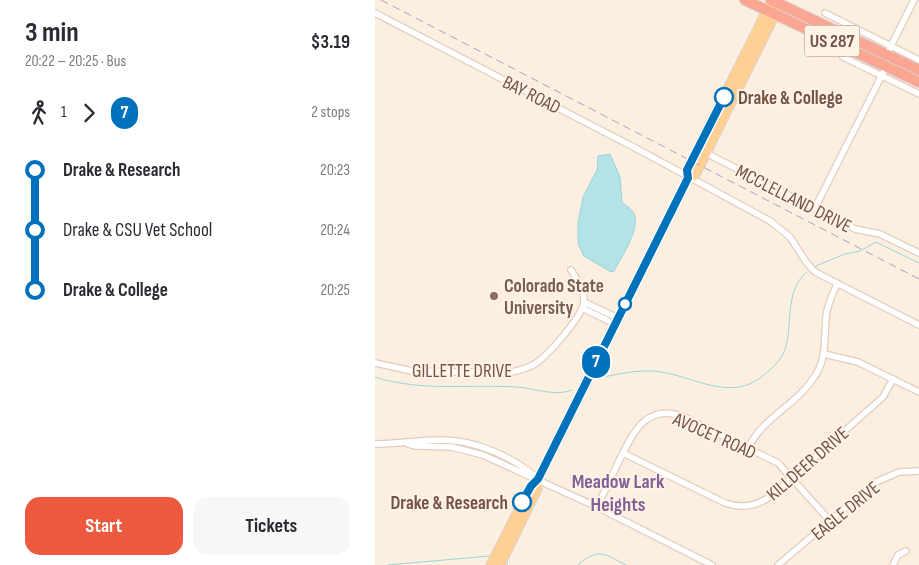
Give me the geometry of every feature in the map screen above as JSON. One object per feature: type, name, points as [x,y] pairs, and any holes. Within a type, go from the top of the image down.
[{"type":"highway","name":"US 287","points":[[745,0],[884,71],[919,82]]},
{"type":"highway","name":"US 287","points":[[774,1],[889,50],[919,70]]},
{"type":"highway","points":[[848,54],[860,48],[881,57],[889,50]]},
{"type":"highway","points":[[884,71],[889,64],[895,64],[919,75]]},
{"type":"main road","points":[[701,151],[735,85],[774,1]]},
{"type":"main road","points":[[491,565],[531,486],[538,479],[688,178],[687,170],[723,117],[730,94],[735,85],[741,61],[770,13]]},
{"type":"main road","points":[[500,565],[537,489],[538,479]]},
{"type":"main road","points":[[506,535],[503,547],[506,552]]},
{"type":"street","points":[[889,50],[914,0]]},
{"type":"street","name":"BAY ROAD","points":[[375,13],[641,151],[777,225],[790,237],[811,268],[837,284],[919,325]]},
{"type":"street","points":[[825,13],[889,50],[919,60]]},
{"type":"street","points":[[815,208],[884,71],[919,94]]},
{"type":"street","name":"MCCLELLAND DRIVE","points":[[701,151],[855,229],[880,234],[919,253]]},
{"type":"street","points":[[571,270],[581,286],[583,305],[617,321]]},
{"type":"street","points":[[748,448],[763,424],[810,383],[819,368],[824,354],[828,307],[837,284]]},
{"type":"street","name":"GILLETTE DRIVE","points":[[375,363],[412,371],[515,372],[534,365],[543,358],[583,305]]},
{"type":"street","points":[[824,354],[850,358],[919,392]]},
{"type":"street","name":"KILLDEER DRIVE","points":[[623,453],[725,503],[738,506],[753,505],[766,500],[883,397],[893,379]]},
{"type":"street","name":"AVOCET ROAD","points":[[597,507],[639,425],[654,415],[668,413],[684,417],[778,463],[830,521]]},
{"type":"street","points":[[375,444],[408,444],[440,440],[469,443],[500,456],[529,471],[538,479],[712,565]]},
{"type":"street","name":"EAGLE DRIVE","points":[[778,565],[876,482],[899,472],[919,471]]},
{"type":"street","points":[[893,565],[898,555],[907,551]]},
{"type":"water","points":[[610,154],[620,177],[622,202],[634,213],[635,217],[634,230],[628,245],[614,271],[611,272],[584,256],[578,244],[578,223],[583,197],[597,170],[598,156]]},
{"type":"waterway","points":[[816,266],[845,254],[860,251],[876,242],[919,263]]},
{"type":"waterway","points":[[600,378],[633,372],[653,371],[725,387],[739,387],[752,383],[765,374],[783,354],[794,290],[799,280],[807,272]]},
{"type":"waterway","points":[[375,377],[393,382],[427,386],[498,386],[558,393],[572,390]]},
{"type":"waterway","points":[[578,565],[596,554],[607,555],[626,565]]},
{"type":"waterway","points":[[388,565],[489,556]]},
{"type":"railway","points":[[381,0],[919,279]]},
{"type":"bus line","name":"7","points":[[522,502],[531,486],[538,479],[688,178],[687,170],[724,97]]},
{"type":"place","name":"Drake & College","points":[[724,97]]},
{"type":"place","name":"Colorado State University","points":[[494,296]]},
{"type":"place","name":"Drake & Research","points":[[522,502]]},
{"type":"district","name":"Meadow Lark Heights","points":[[618,492]]}]
